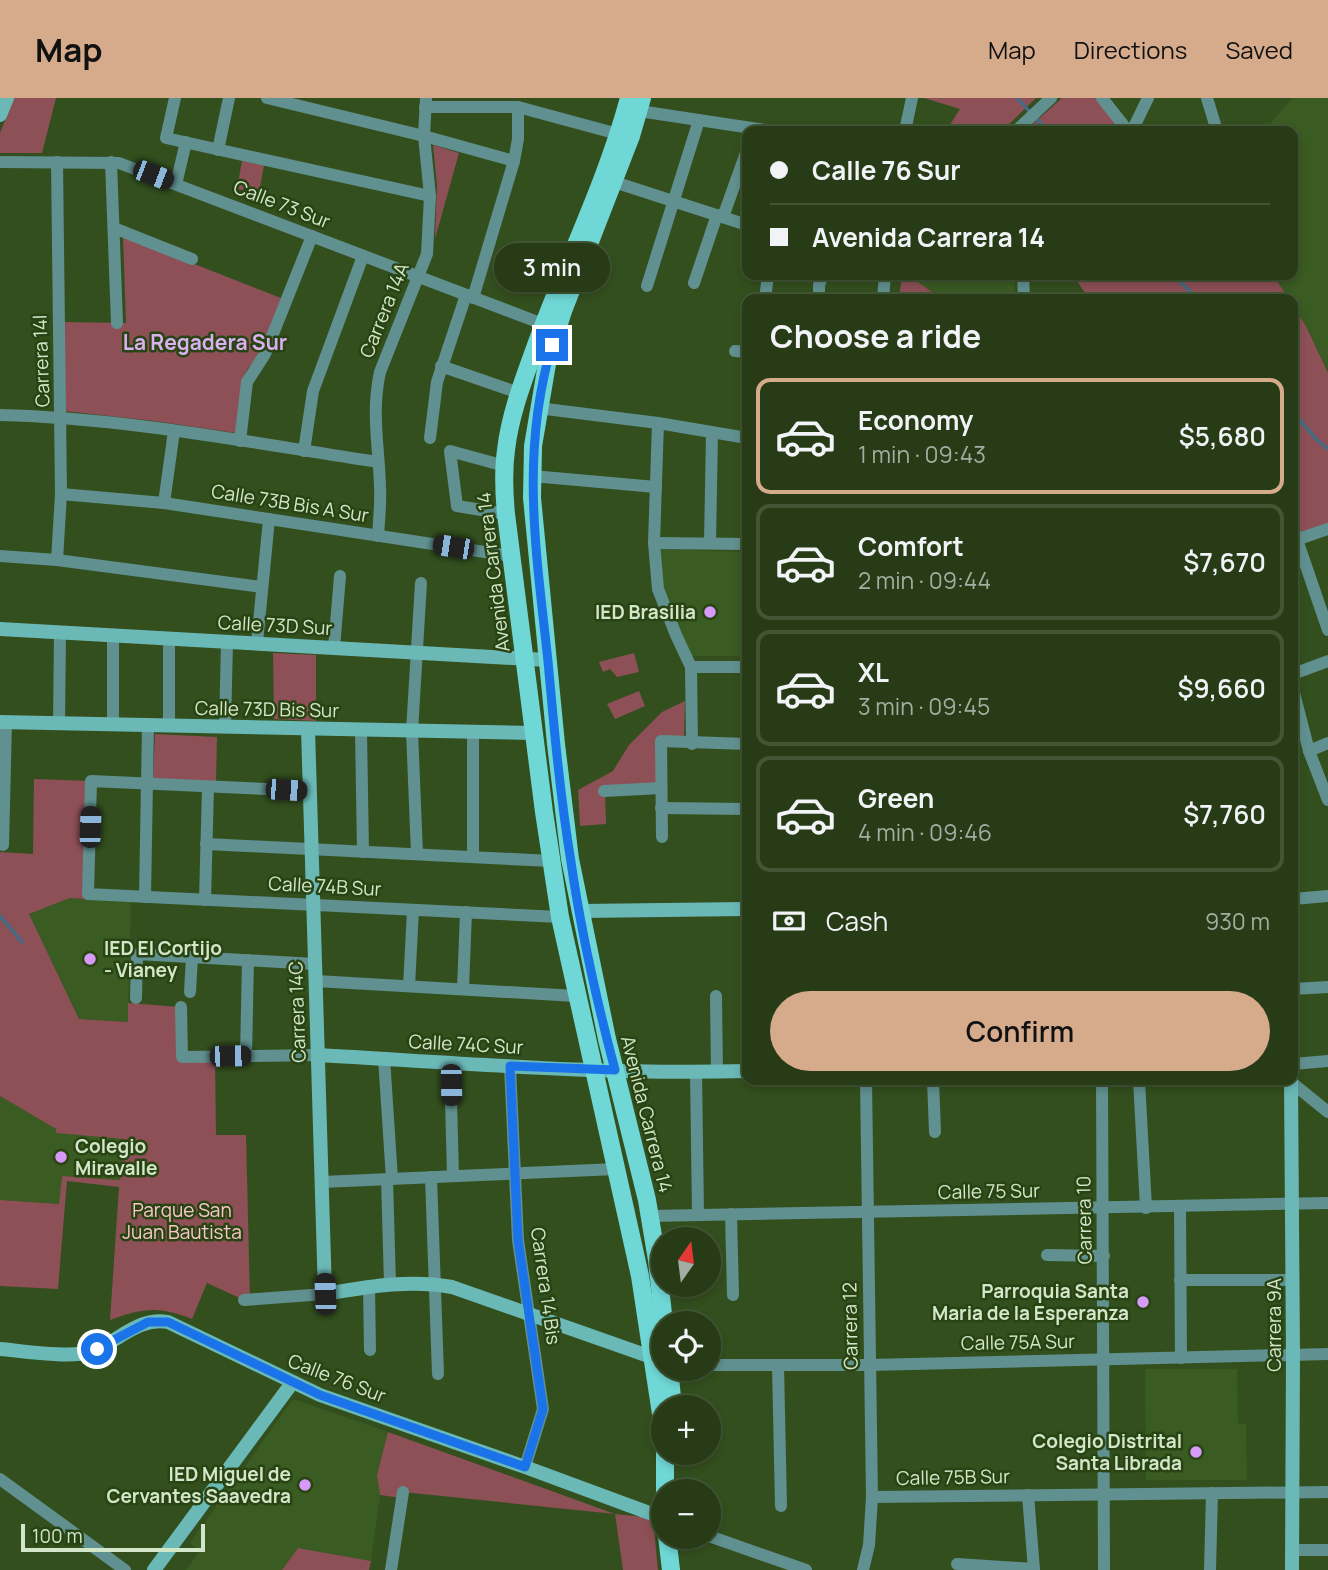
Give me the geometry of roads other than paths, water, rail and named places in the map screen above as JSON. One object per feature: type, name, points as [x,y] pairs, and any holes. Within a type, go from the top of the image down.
[{"type":"main road","name":"Avenida Carrera 14","points":[[637,102],[618,134],[608,180],[543,324],[509,430],[505,466],[506,514],[511,556],[560,917],[640,1276],[651,1340]]},
{"type":"main road","name":"Avenida Carrera 14","points":[[637,102],[556,331],[538,408],[532,476],[533,518],[566,827],[580,911],[650,1216],[662,1311]]},
{"type":"main road","points":[[669,1549],[671,1570]]},
{"type":"main road","points":[[679,1549],[681,1570]]},
{"type":"street","points":[[0,115],[7,98]]},
{"type":"street","points":[[175,98],[166,138],[430,196]]},
{"type":"street","points":[[218,149],[229,98]]},
{"type":"street","points":[[267,98],[424,136],[514,162]]},
{"type":"street","points":[[906,126],[912,98]]},
{"type":"street","points":[[1021,126],[1051,98]]},
{"type":"street","points":[[1102,98],[1126,126]]},
{"type":"street","points":[[1133,126],[1148,98]]},
{"type":"street","points":[[1207,98],[1215,126]]},
{"type":"street","points":[[426,102],[518,107],[618,134]]},
{"type":"street","name":"Carrera 14A","points":[[378,536],[381,506],[374,412],[377,388],[380,372],[427,254],[430,196],[424,136],[426,102]]},
{"type":"street","points":[[637,102],[699,120],[742,128]]},
{"type":"street","points":[[430,438],[433,401],[441,366],[470,296],[514,162],[518,139],[518,107]]},
{"type":"street","points":[[647,286],[699,120]]},
{"type":"street","points":[[177,184],[186,142]]},
{"type":"street","name":"Calle 73 Sur","points":[[0,162],[111,162],[177,184],[543,324]]},
{"type":"street","name":"Carrera 14I","points":[[57,162],[61,416],[61,494],[57,560]]},
{"type":"street","points":[[111,162],[117,323]]},
{"type":"street","points":[[694,283],[742,162]]},
{"type":"street","points":[[608,180],[742,223]]},
{"type":"street","points":[[114,228],[192,259]]},
{"type":"street","points":[[240,441],[247,382],[265,354],[312,236]]},
{"type":"street","points":[[304,451],[313,391],[363,256]]},
{"type":"street","points":[[441,366],[519,393]]},
{"type":"street","points":[[538,408],[658,423],[742,438]]},
{"type":"street","points":[[0,415],[61,416],[174,430],[378,462]]},
{"type":"street","points":[[658,423],[654,543],[658,589],[691,667],[692,744]]},
{"type":"street","points":[[164,503],[174,430]]},
{"type":"street","points":[[710,544],[712,432]]},
{"type":"street","points":[[505,466],[450,451],[457,506],[506,514]]},
{"type":"street","points":[[532,476],[656,487]]},
{"type":"street","name":"Calle 73B Bis A Sur","points":[[61,494],[164,503],[511,556]]},
{"type":"street","points":[[257,643],[269,519]]},
{"type":"street","points":[[1298,535],[1328,528]]},
{"type":"street","points":[[654,543],[742,544]]},
{"type":"street","points":[[1298,545],[1328,630]]},
{"type":"street","points":[[0,556],[57,560],[262,587]]},
{"type":"street","points":[[334,648],[340,576]]},
{"type":"street","points":[[417,855],[412,731],[421,583]]},
{"type":"street","name":"Calle 73D Sur","points":[[0,629],[547,660]]},
{"type":"street","points":[[59,724],[60,632]]},
{"type":"street","points":[[113,635],[113,725]]},
{"type":"street","points":[[169,638],[169,726]]},
{"type":"street","points":[[225,727],[227,642]]},
{"type":"street","points":[[1298,672],[1328,660]]},
{"type":"street","points":[[691,667],[742,667]]},
{"type":"street","points":[[1298,708],[1309,751],[1328,800]]},
{"type":"street","points":[[3,722],[3,845]]},
{"type":"street","name":"Calle 73D Bis Sur","points":[[3,722],[534,733]]},
{"type":"street","points":[[145,897],[148,726]]},
{"type":"street","name":"Carrera 14C","points":[[308,729],[325,1294]]},
{"type":"street","points":[[362,730],[363,852]]},
{"type":"street","points":[[473,732],[473,857]]},
{"type":"street","points":[[662,837],[660,741],[742,744]]},
{"type":"street","points":[[1309,751],[1328,743]]},
{"type":"street","name":"Calle 74B Sur","points":[[147,784],[91,781],[88,894],[560,917]]},
{"type":"street","points":[[147,784],[310,792]]},
{"type":"street","points":[[205,900],[208,787]]},
{"type":"street","points":[[604,791],[661,788]]},
{"type":"street","points":[[661,808],[742,809]]},
{"type":"street","points":[[206,844],[551,861]]},
{"type":"street","points":[[1298,899],[1328,896]]},
{"type":"street","points":[[580,911],[742,909]]},
{"type":"street","points":[[409,986],[413,910]]},
{"type":"street","points":[[463,989],[466,912]]},
{"type":"street","points":[[136,998],[137,954],[315,964]]},
{"type":"street","points":[[190,992],[192,957]]},
{"type":"street","points":[[246,1056],[248,960]]},
{"type":"street","points":[[316,981],[576,996]]},
{"type":"street","points":[[1298,989],[1328,987]]},
{"type":"street","points":[[716,996],[717,1072]]},
{"type":"street","name":"Calle 74C Sur","points":[[181,1007],[182,1057],[318,1055],[510,1066],[742,1071]]},
{"type":"street","points":[[384,1058],[390,1179],[390,1284]]},
{"type":"street","points":[[1298,1064],[1328,1061]]},
{"type":"street","points":[[450,1062],[453,1176]]},
{"type":"street","name":"Carrera 14 Bis","points":[[510,1066],[518,1240],[543,1409],[525,1467]]},
{"type":"street","points":[[696,1072],[698,1215]]},
{"type":"street","name":"Carrera 12","points":[[866,1085],[872,1497],[867,1569]]},
{"type":"street","points":[[933,1085],[935,1132]]},
{"type":"street","name":"Carrera 10","points":[[1102,1085],[1104,1570]]},
{"type":"street","points":[[1139,1085],[1146,1208]]},
{"type":"street","name":"Carrera 9A","points":[[1291,1085],[1292,1570]]},
{"type":"street","points":[[1296,1085],[1328,1112]]},
{"type":"street","points":[[322,1182],[616,1169]]},
{"type":"street","points":[[431,1177],[438,1374]]},
{"type":"street","name":"Calle 75 Sur","points":[[650,1216],[1180,1208],[1328,1203]]},
{"type":"street","points":[[1180,1208],[1181,1358]]},
{"type":"street","points":[[731,1214],[733,1295]]},
{"type":"street","points":[[1047,1255],[1104,1256]]},
{"type":"street","points":[[1180,1280],[1293,1280]]},
{"type":"street","points":[[244,1300],[325,1294],[390,1284],[435,1284],[480,1295],[651,1357]]},
{"type":"street","points":[[369,1287],[370,1350]]},
{"type":"street","name":"Calle 76 Sur","points":[[0,1349],[82,1354],[92,1352],[148,1322],[163,1321],[320,1395],[651,1514]]},
{"type":"street","name":"Calle 75A Sur","points":[[721,1365],[870,1365],[1328,1354]]},
{"type":"street","points":[[778,1365],[781,1506]]},
{"type":"street","points":[[154,1570],[292,1383]]},
{"type":"street","points":[[0,1479],[125,1570]]},
{"type":"street","points":[[391,1570],[403,1492]]},
{"type":"street","name":"Calle 75B Sur","points":[[872,1497],[1328,1492]]},
{"type":"street","points":[[1210,1570],[1212,1493]]},
{"type":"street","points":[[957,1564],[1034,1569],[1028,1495]]},
{"type":"street","points":[[721,1539],[806,1570]]},
{"type":"street","points":[[1292,1550],[1328,1550]]},
{"type":"waterway","points":[[1017,98],[1030,112]]},
{"type":"waterway","points":[[1035,117],[1043,126]]},
{"type":"waterway","points":[[1178,280],[1193,294]]},
{"type":"waterway","points":[[1298,418],[1328,449]]},
{"type":"waterway","points":[[0,916],[22,942]]},
{"type":"place","name":"IED Brasilia","points":[[710,612]]},
{"type":"place","name":"IED El Cortijo - Vianey","points":[[90,959]]},
{"type":"place","name":"Colegio Miravalle","points":[[61,1157]]},
{"type":"place","name":"Parroquia Santa Maria de la Esperanza","points":[[1143,1302]]},
{"type":"place","name":"Colegio Distrital Santa Librada","points":[[1196,1452]]},
{"type":"place","name":"IED Miguel de Cervantes Saavedra","points":[[305,1485]]},
{"type":"district","name":"La Regadera Sur","points":[[205,343]]},
{"type":"park label","name":"Parque San Juan Bautista","points":[[182,1221]]}]
